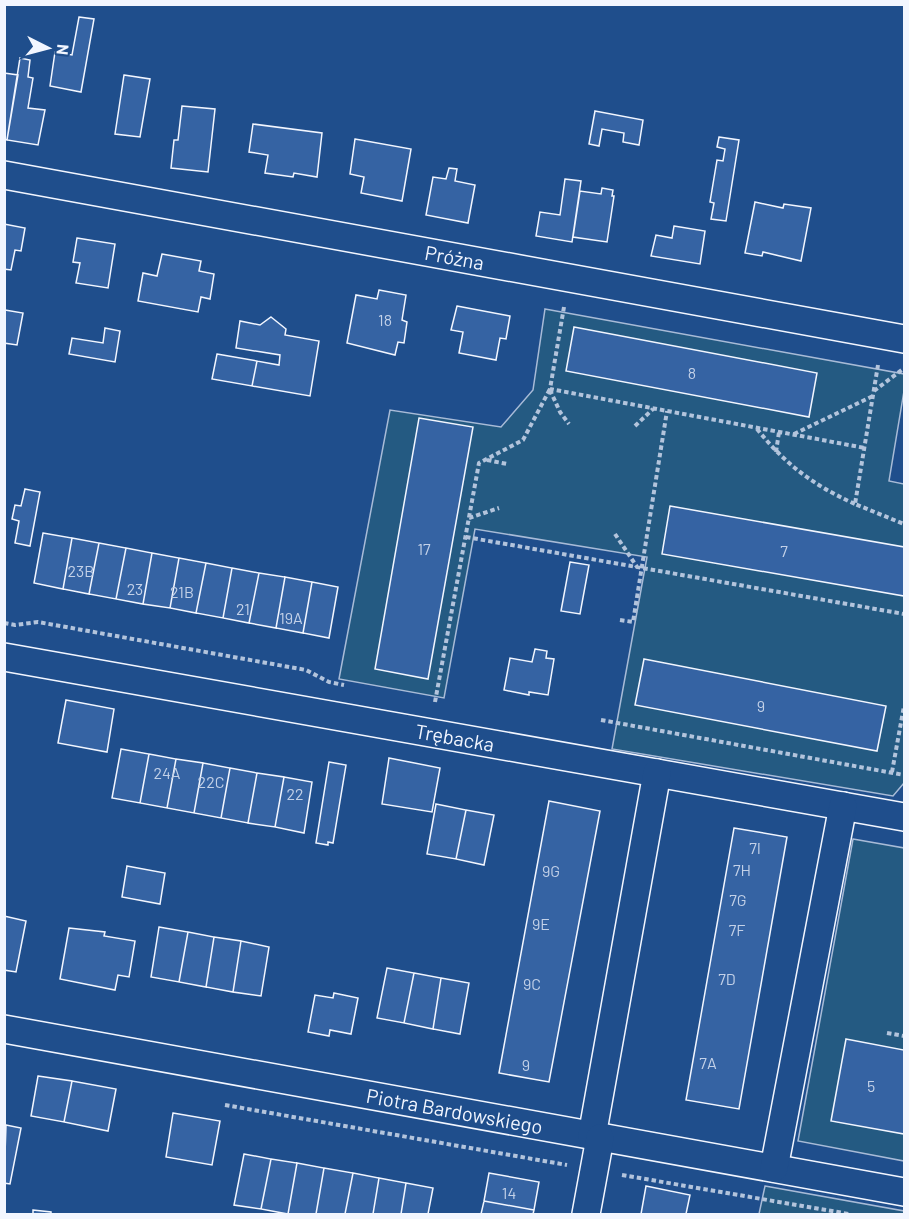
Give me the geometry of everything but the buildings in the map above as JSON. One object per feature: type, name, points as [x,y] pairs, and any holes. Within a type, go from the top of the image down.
[{"type":"street","name":"Próżna","points":[[4,175],[904,339]]},
{"type":"street","name":"Trębacka","points":[[4,657],[904,817]]},
{"type":"street","points":[[586,1215],[594,1170],[596,1137],[657,773]]},
{"type":"street","points":[[774,1168],[843,806]]},
{"type":"street","name":"Piotra Bardowskiego","points":[[4,1029],[904,1192]]},
{"type":"path","points":[[425,700],[435,702],[479,463],[523,440],[550,389],[564,307]]},
{"type":"path","points":[[855,504],[878,365]]},
{"type":"path","points":[[793,435],[873,394],[903,369]]},
{"type":"path","points":[[550,389],[864,448]]},
{"type":"path","points":[[550,389],[560,412],[569,424]]},
{"type":"path","points":[[634,426],[653,409]]},
{"type":"path","points":[[620,620],[633,622],[639,567],[667,411]]},
{"type":"path","points":[[756,428],[776,453],[799,474],[829,492],[904,524]]},
{"type":"path","points":[[776,453],[779,432]]},
{"type":"path","points":[[485,460],[507,464]]},
{"type":"path","points":[[469,518],[499,508]]},
{"type":"path","points":[[615,534],[639,567]]},
{"type":"path","points":[[466,537],[904,614]]},
{"type":"path","points":[[4,624],[38,622],[306,670],[329,682],[350,686]]},
{"type":"path","points":[[892,772],[904,706]]},
{"type":"path","points":[[601,720],[904,775]]},
{"type":"path","points":[[887,1033],[904,1036]]},
{"type":"path","points":[[225,1105],[849,1215]]},
{"type":"shaded area","points":[[545,309],[904,374],[904,391],[889,481],[904,484],[904,783],[893,796],[612,749],[647,557],[475,529],[444,698],[339,679],[390,410],[501,427],[533,390]]},
{"type":"shaded area","points":[[853,839],[904,848],[904,1161],[798,1141]]},
{"type":"shaded area","points":[[765,1186],[904,1211],[904,1214],[759,1214]]}]
